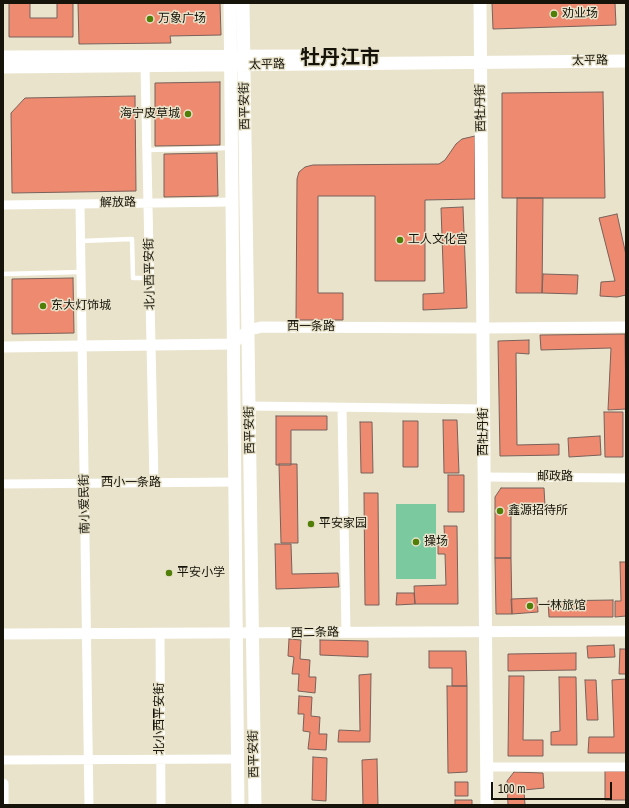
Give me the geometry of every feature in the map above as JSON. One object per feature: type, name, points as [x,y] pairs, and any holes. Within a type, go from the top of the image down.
[{"type":"main road","name":"西平安街","points":[[230,3],[238,805]]},
{"type":"main road","name":"西平安街","points":[[243,3],[255,805]]},
{"type":"main road","name":"西牡丹街","points":[[480,3],[487,805]]},
{"type":"main road","name":"太平路","points":[[481,59],[626,54]]},
{"type":"main road","name":"太平路","points":[[3,57],[231,61]]},
{"type":"main road","name":"太平路","points":[[3,66],[145,66],[244,60],[481,59],[626,61]]},
{"type":"street","name":"北小西平安街","points":[[145,66],[154,483]]},
{"type":"street","name":"解放路","points":[[3,205],[232,202]]},
{"type":"street","name":"南小爱民街","points":[[80,204],[89,805]]},
{"type":"street","name":"西一条路","points":[[248,330],[262,327],[626,327]]},
{"type":"street","points":[[3,347],[233,344],[248,330]]},
{"type":"street","points":[[249,406],[484,409]]},
{"type":"street","points":[[342,408],[346,632]]},
{"type":"street","name":"邮政路","points":[[484,477],[626,478]]},
{"type":"street","name":"西小一条路","points":[[3,484],[235,482]]},
{"type":"street","name":"西二条路","points":[[3,634],[626,631]]},
{"type":"street","name":"北小西平安街","points":[[160,633],[161,805]]},
{"type":"street","points":[[3,760],[237,759]]},
{"type":"street","points":[[487,767],[626,767]]},
{"type":"street","points":[[3,784],[3,805]]},
{"type":"lane","points":[[147,150],[232,148]]},
{"type":"lane","points":[[81,241],[132,239],[133,278],[150,278]]},
{"type":"lane","points":[[3,274],[81,272]]},
{"type":"green space","name":"操场","points":[[396,504],[436,504],[436,579],[396,579]]},
{"type":"building","points":[[9,3],[30,3],[30,18],[57,18],[57,3],[73,3],[73,37],[9,37]]},
{"type":"building","name":"万象广场","points":[[78,3],[220,3],[221,35],[170,36],[171,43],[79,44]]},
{"type":"building","name":"劝业场","points":[[492,3],[615,3],[616,25],[493,29]]},
{"type":"building","name":"海宁皮草城","points":[[220,82],[220,145],[155,146],[155,83]]},
{"type":"building","points":[[603,92],[605,198],[502,198],[502,93]]},
{"type":"building","points":[[135,96],[136,191],[12,193],[11,113],[25,98]]},
{"type":"building","name":"工人文化宫","points":[[475,136],[475,199],[425,200],[425,281],[375,281],[375,196],[318,196],[318,293],[343,293],[343,320],[296,320],[297,179],[299,172],[305,167],[313,165],[439,164],[445,160],[456,144],[462,139]]},
{"type":"building","points":[[217,153],[218,196],[164,197],[164,154]]},
{"type":"building","points":[[517,198],[543,198],[542,293],[516,293]]},
{"type":"building","points":[[463,207],[467,308],[423,310],[423,294],[444,293],[441,208]]},
{"type":"building","points":[[617,214],[626,255],[626,295],[617,297],[600,296],[601,282],[615,281],[599,218]]},
{"type":"building","points":[[543,274],[578,275],[577,294],[542,293]]},
{"type":"building","name":"东大灯饰城","points":[[73,278],[74,333],[12,334],[12,279]]},
{"type":"building","points":[[625,334],[626,409],[608,410],[611,348],[541,350],[540,335]]},
{"type":"building","points":[[529,340],[529,354],[516,353],[517,445],[559,444],[559,455],[500,456],[498,341]]},
{"type":"building","points":[[604,412],[623,412],[623,457],[605,457]]},
{"type":"building","points":[[276,416],[327,416],[327,430],[291,430],[291,465],[276,465]]},
{"type":"building","points":[[443,420],[457,420],[459,473],[444,473]]},
{"type":"building","points":[[403,421],[418,421],[418,467],[403,467]]},
{"type":"building","points":[[360,422],[372,422],[373,473],[361,473]]},
{"type":"building","points":[[600,436],[601,455],[569,457],[568,438]]},
{"type":"building","points":[[279,464],[297,464],[298,543],[281,543]]},
{"type":"building","points":[[448,475],[464,475],[464,512],[448,512]]},
{"type":"building","points":[[501,488],[544,488],[545,506],[511,506],[511,558],[495,558],[495,497]]},
{"type":"building","points":[[364,493],[378,493],[379,605],[365,605]]},
{"type":"building","points":[[444,526],[457,526],[458,604],[415,604],[414,586],[446,585],[445,554],[438,554],[438,544],[445,544]]},
{"type":"building","points":[[275,544],[291,544],[292,574],[338,573],[339,587],[276,589]]},
{"type":"building","points":[[495,558],[511,558],[512,614],[496,614]]},
{"type":"building","points":[[620,562],[626,562],[626,616],[615,617],[615,601],[621,601]]},
{"type":"building","points":[[397,593],[414,593],[415,604],[396,605]]},
{"type":"building","points":[[537,598],[538,612],[512,614],[511,599]]},
{"type":"building","points":[[613,600],[613,617],[549,617],[548,601]]},
{"type":"building","points":[[289,639],[301,640],[300,659],[310,660],[309,677],[316,677],[315,693],[298,691],[299,674],[292,674],[294,657],[288,656]]},
{"type":"building","points":[[320,640],[368,641],[368,657],[320,655]]},
{"type":"building","points":[[614,645],[615,657],[588,658],[587,646]]},
{"type":"building","points":[[620,649],[626,649],[626,674],[619,674]]},
{"type":"building","points":[[429,651],[466,651],[467,686],[452,686],[452,668],[429,668]]},
{"type":"building","points":[[576,653],[576,670],[508,671],[508,654]]},
{"type":"building","points":[[371,674],[370,742],[338,742],[339,730],[360,731],[359,675]]},
{"type":"building","points":[[509,676],[524,676],[523,740],[543,740],[543,756],[508,756]]},
{"type":"building","points":[[559,677],[576,677],[577,745],[551,745],[551,732],[560,731]]},
{"type":"building","points":[[626,679],[626,753],[588,753],[589,737],[614,737],[612,680]]},
{"type":"building","points":[[585,680],[596,680],[598,720],[587,720]]},
{"type":"building","points":[[447,686],[467,686],[467,772],[448,773]]},
{"type":"building","points":[[299,696],[312,697],[311,716],[320,717],[319,734],[327,734],[326,750],[308,749],[310,732],[303,731],[304,714],[298,714]]},
{"type":"building","points":[[313,757],[327,758],[326,801],[312,800]]},
{"type":"building","points":[[377,759],[378,805],[363,805],[362,760]]},
{"type":"building","points":[[605,771],[626,771],[626,800],[605,800]]},
{"type":"building","points":[[514,772],[543,773],[544,788],[524,790],[525,805],[508,805],[507,781]]},
{"type":"building","points":[[455,782],[468,782],[468,796],[455,796]]},
{"type":"building","points":[[455,800],[472,800],[472,805],[455,805]]},
{"type":"place","name":"劝业场","points":[[554,14]]},
{"type":"place","name":"万象广场","points":[[150,19]]},
{"type":"place","name":"海宁皮草城","points":[[188,114]]},
{"type":"place","name":"工人文化宫","points":[[400,240]]},
{"type":"place","name":"东大灯饰城","points":[[43,306]]},
{"type":"place","name":"鑫源招待所","points":[[500,511]]},
{"type":"place","name":"平安家园","points":[[311,524]]},
{"type":"place","name":"操场","points":[[416,542]]},
{"type":"place","name":"平安小学","points":[[169,573]]},
{"type":"place","name":"一林旅馆","points":[[530,606]]},
{"type":"district","name":"牡丹江市","points":[[340,59]]}]
